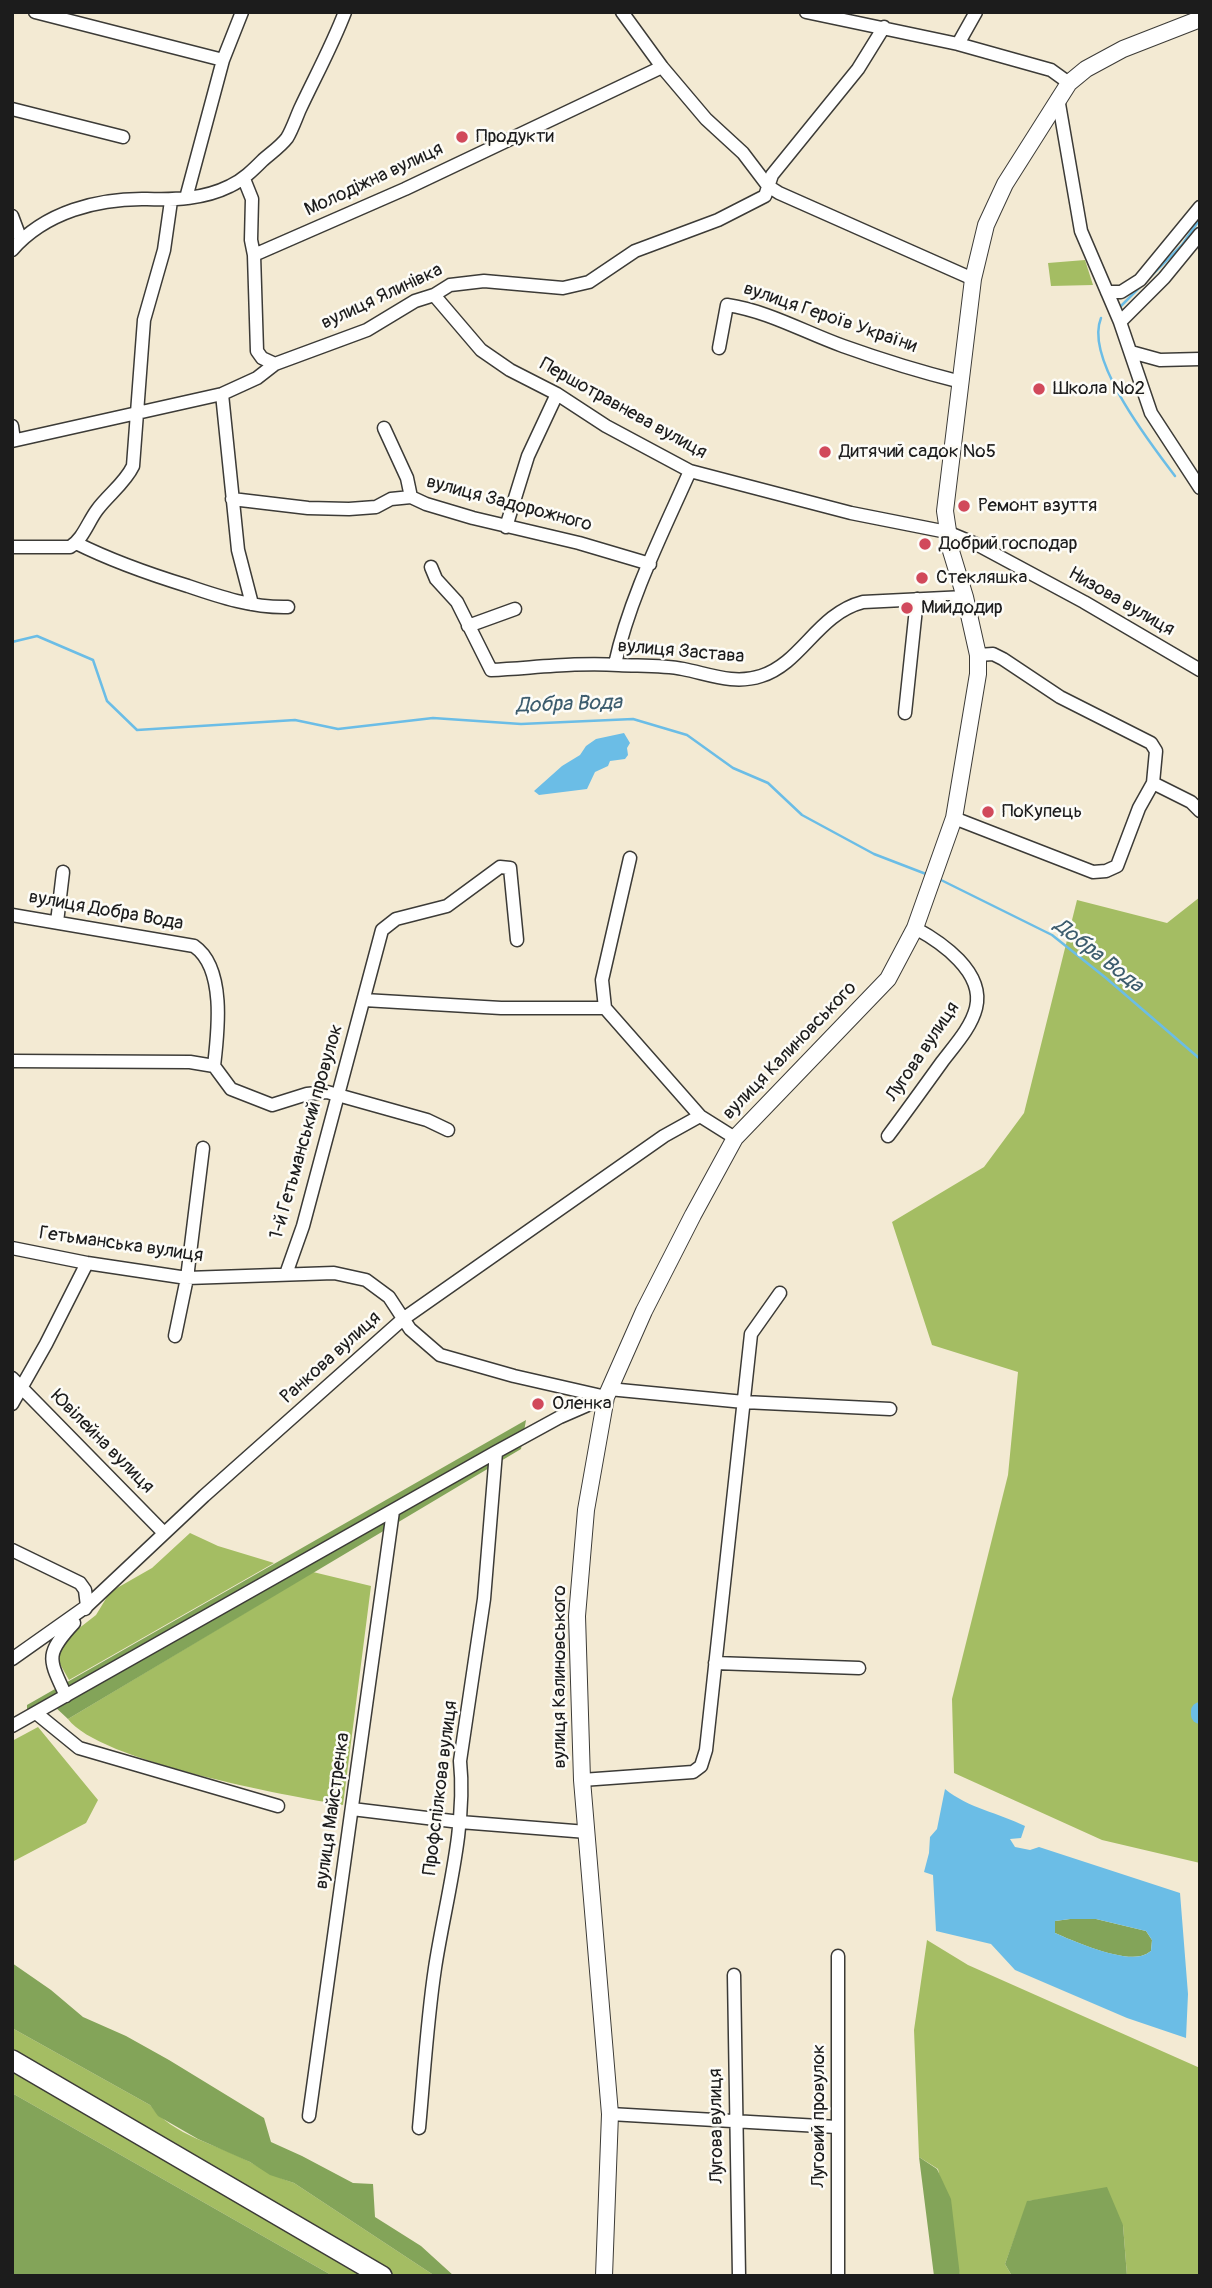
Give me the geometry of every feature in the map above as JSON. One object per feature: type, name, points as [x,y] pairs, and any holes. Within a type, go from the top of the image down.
[{"type":"highway","points":[[12,2060],[382,2276]]},
{"type":"highway","points":[[358,2263],[376,2276]]},
{"type":"main road","points":[[954,818],[978,674],[978,655],[947,532],[945,511],[973,279],[986,225],[1005,184],[1069,83],[1086,69],[1123,48],[1200,19]]},
{"type":"main road","name":"вулиця Калиновського","points":[[604,2276],[610,2114],[582,1780],[577,1616],[586,1510],[608,1393],[644,1311],[692,1214],[735,1138],[888,979],[915,928],[954,818]]},
{"type":"street","points":[[35,12],[223,60]]},
{"type":"street","points":[[186,198],[223,60],[242,12]]},
{"type":"street","points":[[12,216],[17,245],[46,221],[68,211],[120,201],[171,201],[209,194],[244,179],[286,138],[324,62],[345,12]]},
{"type":"street","points":[[622,12],[662,67],[706,119],[743,153],[768,186],[973,279]]},
{"type":"street","points":[[806,12],[957,44],[1051,70],[1069,83]]},
{"type":"street","points":[[957,44],[976,12]]},
{"type":"street","name":"вулиця Ялинівка","points":[[13,440],[222,394],[257,378],[275,364],[367,330],[415,301],[434,295],[450,285],[484,281],[563,288],[589,282],[635,251],[718,219],[765,196],[772,175],[787,153],[858,69],[884,27]]},
{"type":"street","name":"Молодіжна вулиця","points":[[254,255],[405,189],[662,67]]},
{"type":"street","points":[[1058,98],[1081,231],[1120,322],[1152,413],[1200,488]]},
{"type":"street","points":[[12,109],[123,137]]},
{"type":"street","points":[[244,179],[252,199],[251,240],[254,255],[257,351],[262,358],[275,364]]},
{"type":"street","points":[[12,547],[70,547],[76,543],[97,510],[133,466],[144,320],[164,250],[171,201]]},
{"type":"street","points":[[1107,292],[1122,292],[1140,280],[1200,207]]},
{"type":"street","points":[[1120,322],[1164,278],[1200,234]]},
{"type":"street","name":"Першотравнева вулиця","points":[[434,295],[481,351],[510,370],[557,394],[606,426],[690,471],[851,513],[947,532]]},
{"type":"street","name":"вулиця Героїв України","points":[[719,348],[727,305],[749,308],[843,346],[921,372],[961,382]]},
{"type":"street","points":[[1131,352],[1160,360],[1200,359]]},
{"type":"street","points":[[222,394],[238,550],[252,604]]},
{"type":"street","points":[[506,527],[528,456],[557,394]]},
{"type":"street","points":[[12,426],[13,440]]},
{"type":"street","points":[[384,428],[407,478],[411,497]]},
{"type":"street","points":[[615,664],[620,642],[650,564],[690,471]]},
{"type":"street","name":"вулиця Задорожного","points":[[232,499],[308,508],[349,509],[376,507],[391,499],[411,497],[426,504],[506,527],[579,543],[650,564]]},
{"type":"street","name":"Низова вулиця","points":[[947,532],[978,545],[1084,602],[1200,670]]},
{"type":"street","points":[[76,543],[146,573],[227,599],[270,607],[288,607]]},
{"type":"street","points":[[431,567],[436,579],[457,601],[468,626],[515,609]]},
{"type":"street","name":"вулиця Застава","points":[[468,626],[491,670],[615,664],[683,668],[726,679],[759,677],[779,670],[829,619],[851,605],[917,598],[965,597]]},
{"type":"street","points":[[905,713],[917,598]]},
{"type":"street","points":[[954,818],[1093,872],[1106,871],[1118,866],[1139,808],[1153,783],[1156,751],[1151,743],[1060,697],[1003,659],[993,654],[978,655]]},
{"type":"street","points":[[1153,783],[1191,802],[1200,811]]},
{"type":"street","points":[[630,858],[602,980],[606,1008],[700,1116],[735,1138]]},
{"type":"street","name":"1-й Гетьманський провулок","points":[[286,1274],[303,1226],[340,1096],[378,940],[388,924],[416,913],[447,906],[500,867],[510,868],[517,940]]},
{"type":"street","points":[[57,922],[63,872]]},
{"type":"street","name":"вулиця Добра Вода","points":[[12,915],[194,946],[204,953],[215,984],[218,1031],[214,1066]]},
{"type":"street","name":"Лугова вулиця","points":[[888,1136],[968,1026],[977,1001],[974,983],[964,967],[938,940],[915,928]]},
{"type":"street","points":[[364,1000],[501,1008],[606,1008]]},
{"type":"street","points":[[12,1061],[190,1062],[214,1066],[231,1088],[272,1105],[307,1094],[327,1092],[427,1120],[448,1130]]},
{"type":"street","name":"Ранкова вулиця","points":[[12,1659],[87,1606],[164,1533],[403,1319],[664,1136],[700,1116]]},
{"type":"street","points":[[174,1336],[187,1278],[203,1148]]},
{"type":"street","name":"Гетьманська вулиця","points":[[12,1248],[87,1264],[187,1278],[334,1273],[366,1280],[389,1297],[410,1329],[440,1355],[513,1376],[608,1393],[744,1402]]},
{"type":"street","points":[[12,1404],[17,1383],[87,1264]]},
{"type":"street","points":[[582,1780],[693,1772],[701,1766],[706,1750],[751,1334],[780,1293]]},
{"type":"street","name":"Ювілейна вулиця","points":[[17,1383],[164,1533]]},
{"type":"street","points":[[12,1726],[496,1452],[608,1393]]},
{"type":"street","points":[[744,1402],[890,1409]]},
{"type":"street","name":"Профспілкова вулиця","points":[[419,2128],[434,1970],[460,1822],[460,1762],[484,1599],[496,1452]]},
{"type":"street","name":"вулиця Майстренка","points":[[309,2116],[393,1511]]},
{"type":"street","points":[[12,1550],[80,1583],[85,1590],[87,1606],[57,1642],[53,1652],[51,1665],[66,1696]]},
{"type":"street","points":[[715,1663],[859,1668]]},
{"type":"street","points":[[36,1713],[79,1748],[278,1806]]},
{"type":"street","points":[[352,1809],[460,1822],[587,1832]]},
{"type":"street","name":"Луговий провулок","points":[[838,1956],[838,2276]]},
{"type":"street","name":"Лугова вулиця","points":[[734,1975],[739,2276]]},
{"type":"street","points":[[610,2114],[837,2127]]},
{"type":"green space","points":[[1085,260],[1093,285],[1051,286],[1048,263]]},
{"type":"green space","points":[[1200,897],[1200,1863],[1102,1840],[954,1773],[952,1699],[1008,1475],[1018,1372],[932,1345],[892,1222],[984,1167],[1024,1113],[1077,900],[1167,923]]},
{"type":"green space","points":[[526,1420],[521,1449],[68,1719],[54,1706],[27,1713],[27,1705]]},
{"type":"green space","points":[[190,1533],[218,1546],[274,1563],[69,1680],[60,1664],[60,1647],[64,1640],[96,1615],[110,1592],[152,1568]]},
{"type":"green space","points":[[313,1572],[371,1586],[343,1805],[240,1785],[154,1762],[116,1749],[86,1734],[68,1719]]},
{"type":"green space","points":[[38,1727],[98,1800],[86,1823],[12,1862],[12,1741]]},
{"type":"green space","points":[[1096,1919],[1146,1931],[1152,1940],[1151,1951],[1141,1956],[1122,1956],[1098,1950],[1055,1933],[1055,1921]]},
{"type":"green space","points":[[927,1940],[968,1965],[1200,2068],[1200,2276],[1127,2276],[1123,2225],[1059,2197],[1028,2201],[1005,2264],[1012,2276],[960,2276],[938,2169],[919,2157],[914,2030]]},
{"type":"green space","points":[[12,1963],[51,1990],[83,2017],[126,2036],[264,2118],[271,2142],[353,2183],[373,2184],[375,2217],[421,2246],[454,2276],[435,2276],[294,2183],[270,2175],[250,2162],[198,2139],[158,2116],[150,2105],[12,2028]]},
{"type":"green space","points":[[12,2028],[150,2105],[160,2116],[183,2132],[294,2183],[435,2276],[333,2276],[12,2093]]},
{"type":"green space","points":[[12,2093],[333,2276],[12,2276]]},
{"type":"green space","points":[[919,2157],[937,2169],[951,2199],[960,2276],[934,2276]]},
{"type":"green space","points":[[1107,2187],[1123,2225],[1127,2276],[1012,2276],[1005,2264],[1027,2201]]},
{"type":"water","points":[[624,733],[630,743],[627,748],[628,755],[625,759],[610,761],[608,766],[595,772],[587,789],[539,795],[534,791],[596,739]]},
{"type":"water","points":[[945,1789],[974,1806],[1025,1826],[1021,1838],[1010,1839],[1015,1847],[1030,1850],[1039,1847],[1180,1893],[1188,1994],[1186,2038],[1127,2018],[1015,1970],[991,1944],[936,1931],[933,1875],[924,1872],[930,1837],[937,1829]],"holes":[[[1096,1919],[1146,1931],[1152,1940],[1151,1951],[1141,1956],[1122,1956],[1098,1950],[1055,1933],[1055,1921]]]},
{"type":"waterway","points":[[1150,277],[1182,245],[1200,219]]},
{"type":"waterway","points":[[1120,307],[1140,287]]},
{"type":"waterway","points":[[1101,318],[1098,335],[1111,378],[1137,423],[1175,476]]},
{"type":"waterway","name":"Добра Вода","points":[[12,642],[37,636],[93,660],[107,701],[137,730],[295,720],[338,729],[433,718],[521,724],[633,719],[687,735],[733,768],[768,783],[802,815],[874,854],[926,874]]},
{"type":"waterway","name":"Добра Вода","points":[[939,879],[1052,935],[1200,1059]]},
{"type":"place","name":"Продукти","points":[[462,137]]},
{"type":"place","name":"Школа №2","points":[[1039,389]]},
{"type":"place","name":"Дитячий садок №5","points":[[825,452]]},
{"type":"place","name":"Ремонт взуття","points":[[964,506]]},
{"type":"place","name":"Добрий господар","points":[[925,544]]},
{"type":"place","name":"Стекляшка","points":[[922,578]]},
{"type":"place","name":"Мийдодир","points":[[907,608]]},
{"type":"place","name":"ПоКупець","points":[[988,812]]},
{"type":"place","name":"Оленка","points":[[538,1404]]}]
